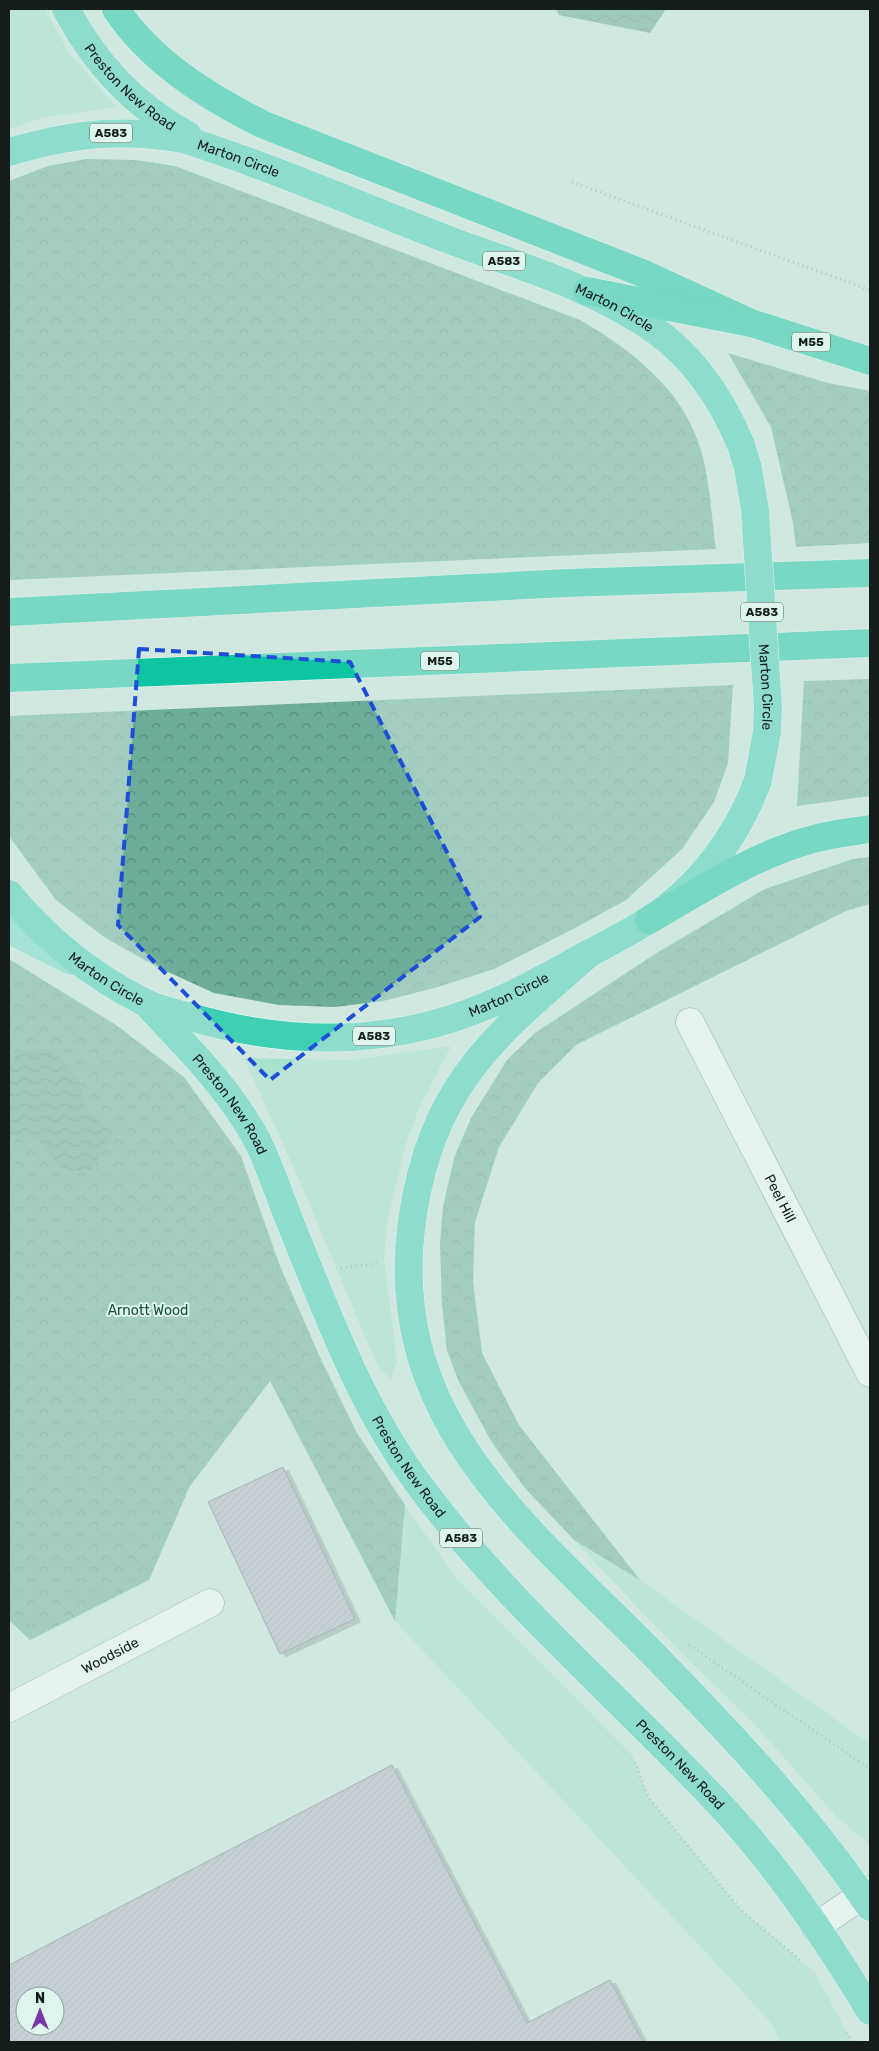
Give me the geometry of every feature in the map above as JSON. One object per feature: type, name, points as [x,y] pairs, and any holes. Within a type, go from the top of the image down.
[{"type":"highway","name":"Preston New Road","points":[[66,9],[95,57],[116,81],[139,102],[174,128],[213,149]]},
{"type":"highway","points":[[116,9],[147,47],[182,77],[239,112],[273,128],[642,273],[751,323]]},
{"type":"highway","name":"Marton Circle","points":[[9,152],[45,141],[123,132],[183,139],[587,292],[657,332],[686,360],[713,393],[730,418],[748,468],[755,510],[768,708],[767,732],[758,780],[740,824],[721,852],[691,886],[649,920],[546,977],[494,1002],[435,1024],[384,1035],[328,1039],[276,1036],[216,1024],[146,1004],[88,970],[38,927],[9,894]]},
{"type":"highway","points":[[587,292],[751,323]]},
{"type":"highway","name":"M55","points":[[751,323],[870,361]]},
{"type":"highway","points":[[9,612],[567,583],[870,573]]},
{"type":"highway","name":"M55","points":[[9,678],[870,644]]},
{"type":"highway","points":[[649,920],[741,868],[774,853],[810,840],[870,829]]},
{"type":"highway","name":"A583","points":[[590,953],[505,1028],[458,1088],[436,1127],[424,1160],[415,1195],[409,1258],[409,1290],[414,1328],[422,1360],[431,1388],[458,1441],[492,1488],[545,1549],[606,1606],[722,1725],[800,1814],[867,1898]]},
{"type":"highway","name":"Preston New Road","points":[[146,1004],[197,1058],[231,1099],[257,1141],[351,1370],[381,1426],[418,1484],[466,1545],[526,1611],[656,1738],[725,1810],[775,1871],[870,2010]]},
{"type":"main road","points":[[9,930],[88,970]]},
{"type":"street","name":"Peel Hill","points":[[690,1022],[870,1373]]},
{"type":"street","name":"Woodside","points":[[9,1708],[210,1603]]},
{"type":"street","points":[[815,1928],[867,1898]]},
{"type":"path","points":[[572,182],[870,290]]},
{"type":"path","points":[[9,982],[166,1068]]},
{"type":"path","points":[[311,1273],[409,1258]]},
{"type":"path","points":[[686,1642],[870,1769]]},
{"type":"highlighted area","points":[[139,649],[350,662],[480,917],[270,1080],[118,925]]},
{"type":"shaded area","points":[[9,9],[45,9],[69,53],[117,107],[45,117],[9,129]]},
{"type":"shaded area","points":[[451,1046],[419,1108],[406,1143],[387,1223],[384,1258],[397,1361],[391,1380],[377,1365],[302,1186],[244,1058],[352,1060]]},
{"type":"shaded area","points":[[405,1505],[455,1577],[632,1755],[648,1797],[740,1909],[815,1973],[852,2042],[781,2042],[770,2022],[743,1992],[395,1621]]},
{"type":"shaded area","points":[[574,1540],[640,1580],[870,1744],[870,1845],[837,1817],[749,1718],[683,1655]]},
{"type":"green space","points":[[86,159],[136,160],[175,166],[580,320],[598,331],[617,343],[651,371],[666,387],[690,423],[699,444],[706,469],[716,549],[9,580],[9,181],[48,166]]},
{"type":"green space","points":[[728,353],[828,383],[870,391],[870,543],[796,547],[793,523],[771,427]]},
{"type":"green space","points":[[870,679],[870,796],[797,806],[804,681]]},
{"type":"green space","points":[[733,685],[728,763],[714,802],[682,849],[626,900],[494,969],[438,987],[383,1001],[335,1007],[279,1005],[214,993],[157,967],[104,937],[56,900],[9,836],[9,716]]},
{"type":"green space","points":[[870,857],[870,904],[846,911],[576,1045],[538,1083],[499,1147],[475,1222],[473,1282],[482,1353],[519,1425],[640,1580],[574,1540],[524,1487],[491,1441],[459,1382],[447,1351],[442,1304],[440,1243],[443,1207],[454,1158],[471,1118],[507,1060],[535,1033],[655,954],[765,889],[853,859]]},
{"type":"green space","name":"Arnott Wood","points":[[9,959],[116,1025],[184,1077],[241,1156],[280,1266],[319,1355],[357,1433],[405,1505],[395,1621],[270,1381],[190,1486],[149,1580],[30,1640],[9,1620]]},
{"type":"water","points":[[556,9],[666,9],[650,33],[559,15]]},
{"type":"water","points":[[20,1050],[52,1050],[78,1079],[88,1113],[113,1131],[91,1170],[64,1171],[37,1138],[9,1136],[9,1066]]},
{"type":"building","points":[[283,1467],[355,1619],[280,1654],[208,1502]]},
{"type":"building","points":[[392,1765],[527,2023],[610,1980],[643,2042],[9,2042],[9,1965]]}]
